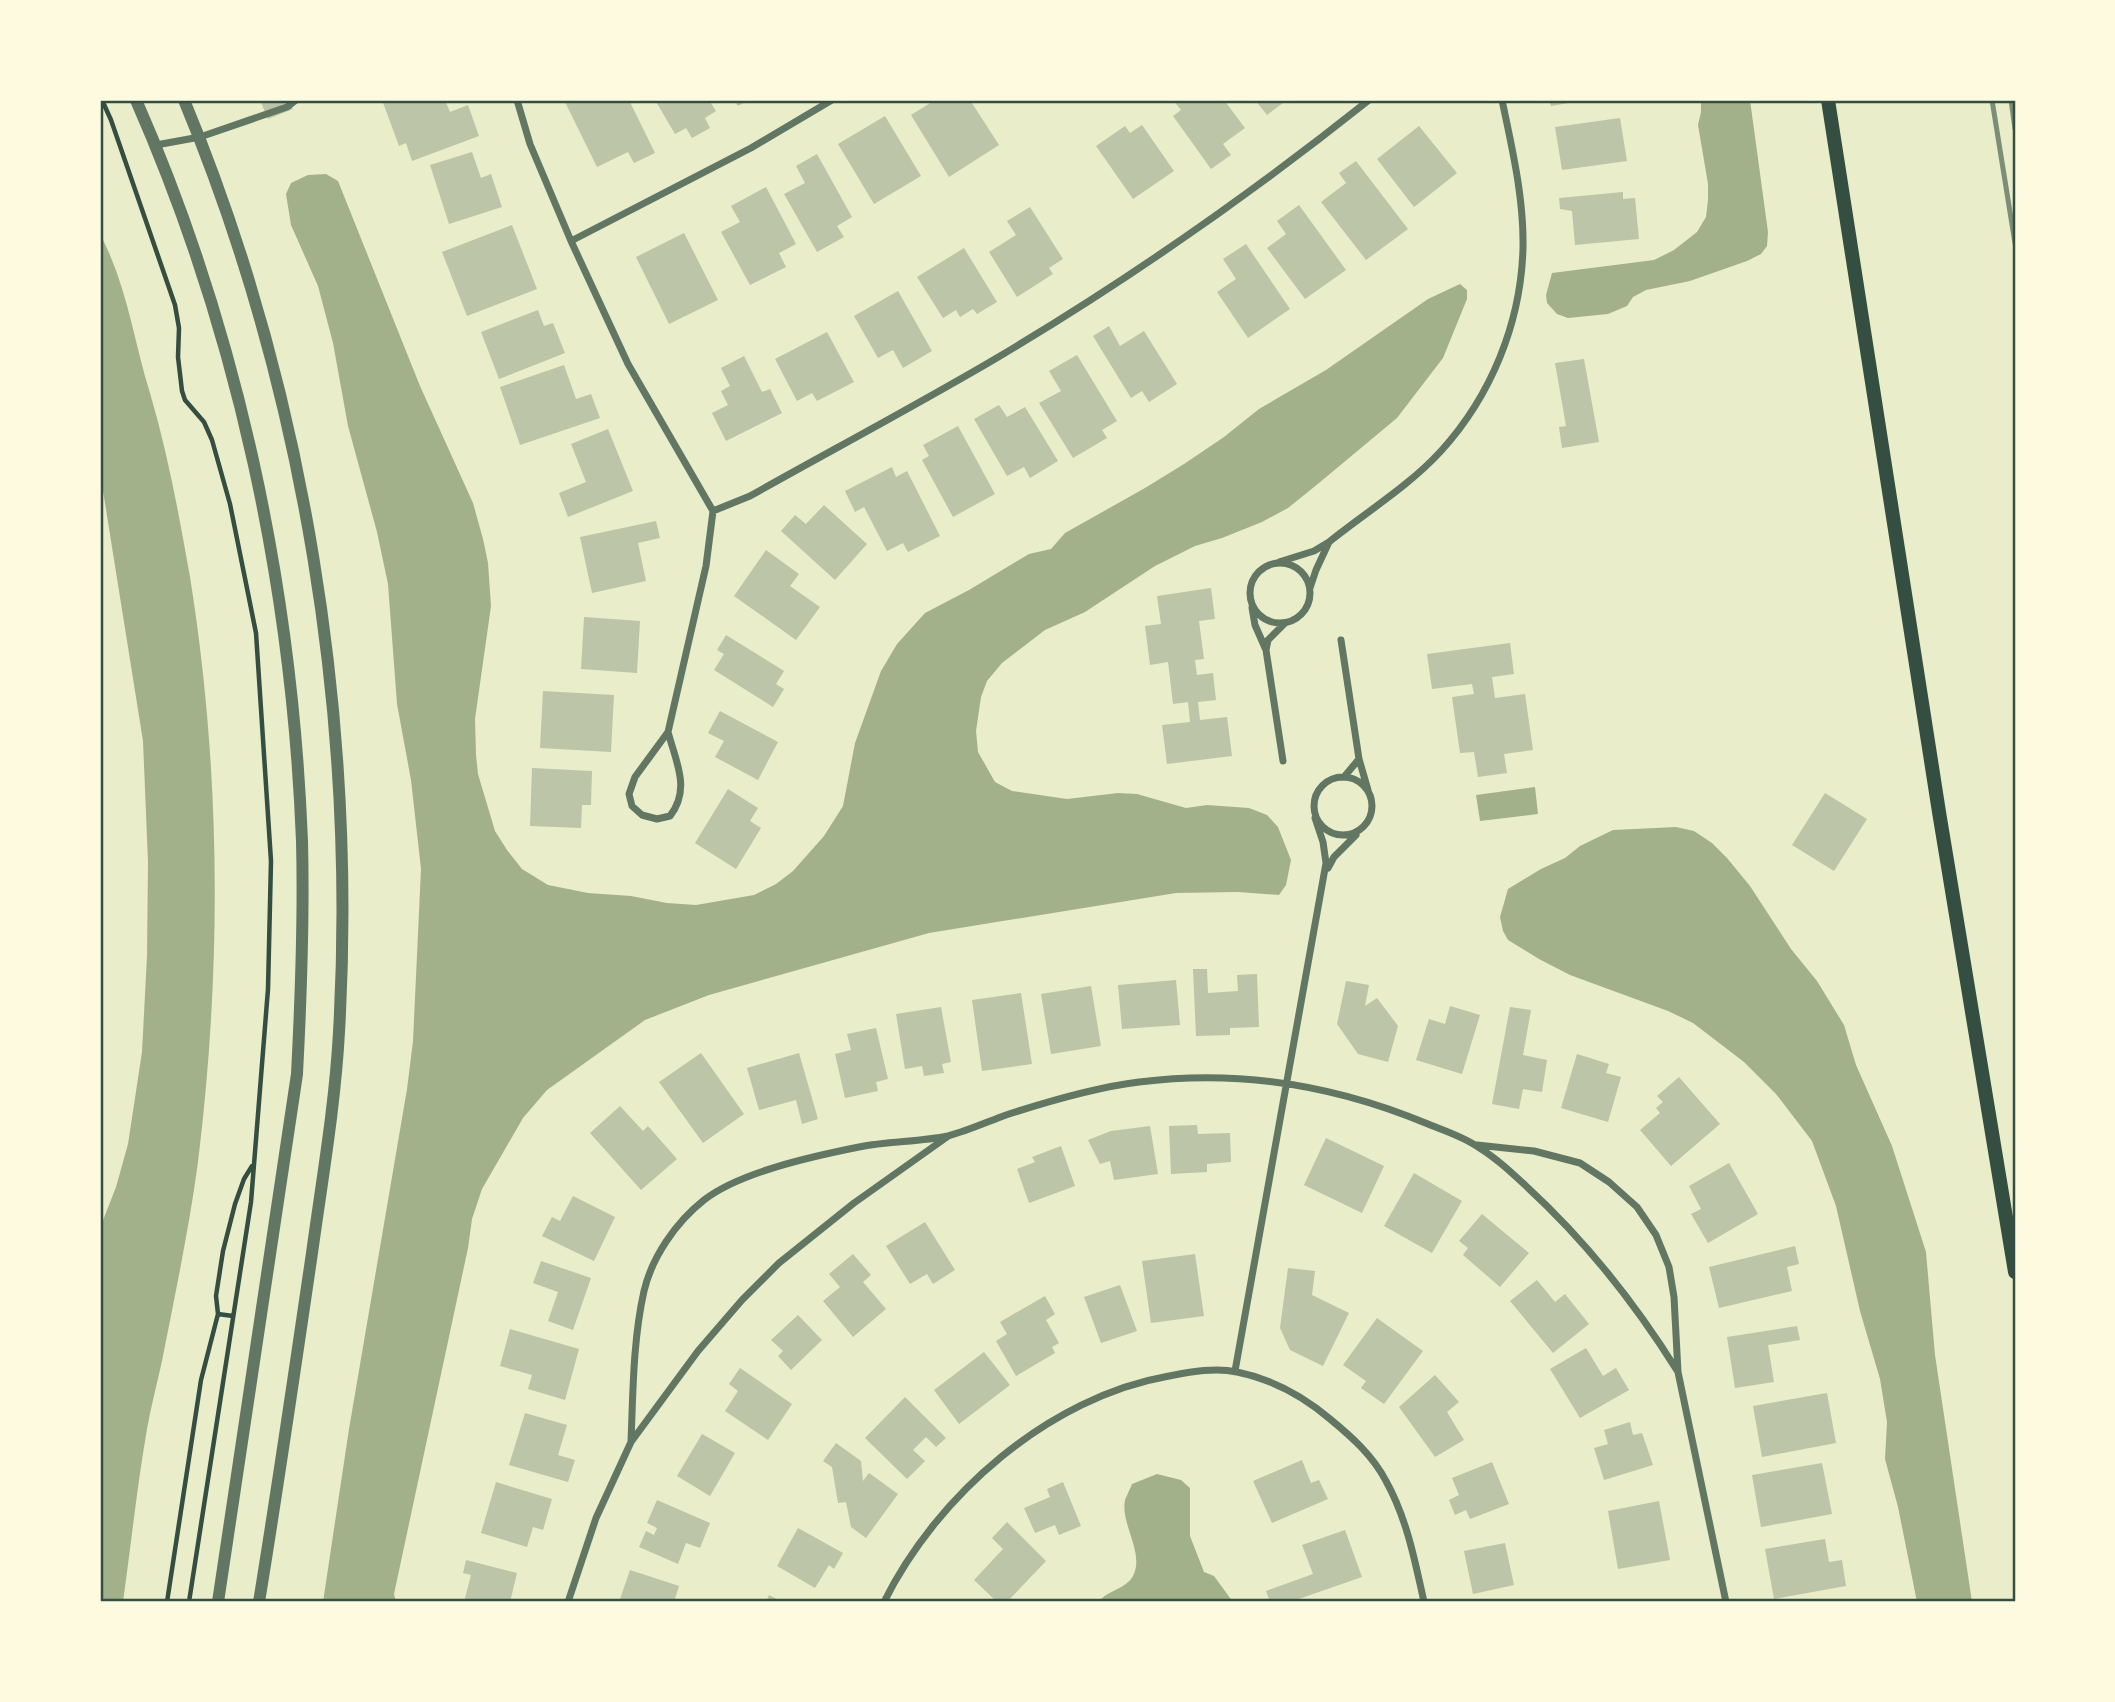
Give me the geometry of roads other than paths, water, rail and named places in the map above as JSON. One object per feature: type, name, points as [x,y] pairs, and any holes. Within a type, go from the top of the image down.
[{"type":"main road","points":[[1828,100],[1939,812],[2015,1272]]},
{"type":"street","points":[[137,100],[178,200],[227,358],[261,495],[285,641],[302,841],[297,1074],[218,1602]]},
{"type":"street","points":[[184,100],[220,190],[273,362],[305,511],[330,680],[340,783],[343,918],[339,1034],[326,1151],[259,1602]]},
{"type":"street","points":[[156,145],[200,137],[286,107],[296,100]]},
{"type":"street","points":[[517,100],[530,144],[571,242],[628,364],[712,511],[706,566],[668,732],[635,777],[629,794],[632,806],[642,815],[657,818],[670,816],[682,795],[668,732]]},
{"type":"street","points":[[571,242],[751,148],[832,100]]},
{"type":"street","points":[[712,511],[750,496],[996,359],[1132,272],[1241,197],[1369,100]]},
{"type":"street","points":[[1283,761],[1266,650],[1255,625],[1251,603],[1251,584],[1262,569],[1270,564],[1314,551],[1329,542],[1406,484],[1440,452],[1473,411],[1496,370],[1518,289],[1522,247],[1517,177],[1502,100]]},
{"type":"street","points":[[1251,603],[1261,618],[1277,624],[1294,620],[1307,608],[1316,570],[1329,542]]},
{"type":"street","points":[[1270,564],[1279,563],[1296,568],[1303,573],[1310,589]]},
{"type":"street","points":[[1266,650],[1268,640],[1285,623]]},
{"type":"street","points":[[1324,875],[1335,857],[1370,816],[1371,798],[1359,759],[1341,640]]},
{"type":"street","points":[[1235,1371],[1326,863],[1324,842],[1315,818],[1314,798],[1326,782],[1344,777],[1359,759]]},
{"type":"street","points":[[1344,777],[1361,783],[1371,798]]},
{"type":"street","points":[[1315,818],[1320,825],[1335,834],[1352,834],[1360,830]]},
{"type":"street","points":[[631,1442],[636,1342],[645,1288],[660,1253],[678,1225],[705,1199],[740,1180],[808,1158],[862,1146],[948,1136],[1011,1114],[1136,1082],[1182,1077],[1246,1078],[1287,1083],[1359,1098],[1476,1145],[1545,1203],[1594,1255],[1644,1320],[1678,1372]]},
{"type":"street","points":[[568,1602],[596,1518],[631,1442],[698,1351],[742,1300],[779,1263],[854,1203],[948,1136]]},
{"type":"street","points":[[1476,1145],[1534,1151],[1580,1163],[1609,1182],[1637,1207],[1656,1235],[1669,1267],[1675,1297],[1678,1372],[1726,1602]]},
{"type":"street","points":[[884,1602],[920,1545],[953,1503],[1003,1455],[1068,1412],[1107,1394],[1150,1379],[1198,1370],[1235,1371],[1277,1384],[1316,1407],[1361,1445],[1386,1480],[1402,1514],[1424,1602]]},
{"type":"railway","points":[[1992,100],[2015,243]]},
{"type":"railway","points":[[2011,100],[2015,129]]}]
